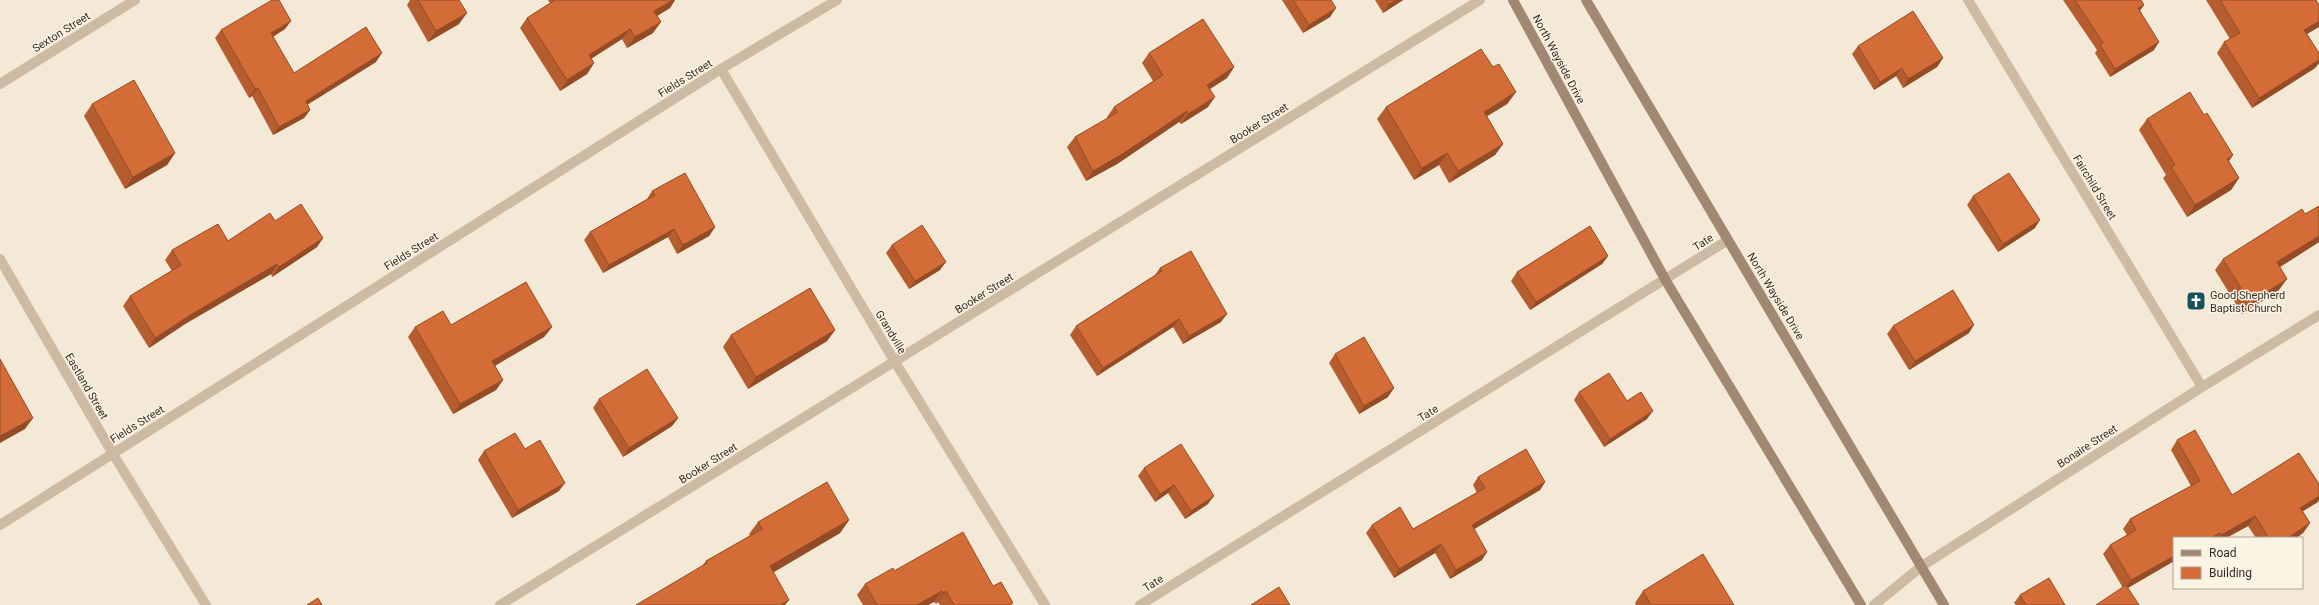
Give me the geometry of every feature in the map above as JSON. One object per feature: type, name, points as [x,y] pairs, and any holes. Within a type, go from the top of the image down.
[{"type":"main road","name":"North Wayside Drive","points":[[1513,0],[1666,281],[1861,605]]},
{"type":"main road","name":"North Wayside Drive","points":[[1586,0],[1944,605]]},
{"type":"street","name":"Sexton Street","points":[[0,84],[136,0]]},
{"type":"street","name":"Fields Street","points":[[0,525],[721,69],[837,0]]},
{"type":"street","name":"Booker Street","points":[[500,605],[1480,0]]},
{"type":"street","name":"Fairchild Street","points":[[1968,0],[2202,387]]},
{"type":"street","name":"Grandville","points":[[721,69],[895,362],[1045,605]]},
{"type":"street","name":"Tate","points":[[1140,605],[1666,281],[1728,240]]},
{"type":"street","name":"Eastland Street","points":[[0,259],[113,454],[206,605]]},
{"type":"street","name":"Bonaire Street","points":[[1874,605],[1922,566],[2202,387],[2319,315]]},
{"type":"building","points":[[272,0],[279,0],[291,21],[271,33],[294,73],[366,27],[382,53],[306,101],[310,110],[279,127],[258,88],[255,89],[221,30]]},
{"type":"building","points":[[418,0],[459,0],[467,13],[436,31]]},
{"type":"building","points":[[555,0],[673,0],[654,11],[661,22],[635,37],[630,29],[589,55],[594,63],[567,80],[527,18]]},
{"type":"building","points":[[1293,0],[1331,0],[1336,8],[1309,25]]},
{"type":"building","points":[[1386,0],[1396,0],[1389,4]]},
{"type":"building","points":[[2075,0],[2141,0],[2144,5],[2138,8],[2159,42],[2115,69],[2100,45],[2103,43]]},
{"type":"building","points":[[2220,0],[2316,0],[2319,5],[2319,21],[2304,30],[2319,53],[2319,60],[2259,98],[2224,42],[2240,33]]},
{"type":"building","points":[[1913,11],[1943,58],[1908,79],[1902,68],[1880,82],[1858,46]]},
{"type":"building","points":[[1203,19],[1234,67],[1207,85],[1215,97],[1188,114],[1187,111],[1124,153],[1093,171],[1075,137],[1118,112],[1114,107],[1163,75],[1149,53]]},
{"type":"building","points":[[1481,49],[1493,67],[1499,64],[1516,92],[1484,112],[1503,144],[1458,171],[1447,153],[1422,168],[1386,107]]},
{"type":"building","points":[[134,80],[175,153],[133,177],[92,104]]},
{"type":"building","points":[[2190,92],[2204,115],[2207,113],[2233,155],[2227,159],[2239,178],[2195,205],[2171,167],[2175,165],[2147,119]]},
{"type":"building","points":[[685,173],[715,227],[683,245],[674,229],[609,265],[590,232],[655,195],[652,191]]},
{"type":"building","points":[[2009,173],[2040,220],[2003,244],[1973,196]]},
{"type":"building","points":[[301,204],[323,238],[279,267],[277,264],[192,314],[155,338],[130,296],[181,265],[172,250],[218,224],[228,241],[270,213],[275,221]]},
{"type":"building","points":[[2319,206],[2319,236],[2277,262],[2287,279],[2250,303],[2223,259],[2302,209],[2305,214]]},
{"type":"building","points":[[922,225],[946,262],[915,281],[892,245]]},
{"type":"building","points":[[1590,226],[1608,256],[1536,302],[1517,272]]},
{"type":"building","points":[[1191,251],[1227,314],[1189,336],[1179,319],[1103,368],[1076,326],[1162,271],[1160,268]]},
{"type":"building","points":[[526,282],[552,327],[492,361],[503,380],[460,404],[415,327],[443,311],[451,325]]},
{"type":"building","points":[[810,288],[835,330],[756,377],[731,335]]},
{"type":"building","points":[[1953,290],[1974,325],[1915,361],[1893,326]]},
{"type":"building","points":[[1364,337],[1394,388],[1364,406],[1335,354]]},
{"type":"building","points":[[0,359],[33,418],[0,436]]},
{"type":"building","points":[[647,369],[678,418],[629,448],[599,399]]},
{"type":"building","points":[[1609,373],[1627,401],[1641,392],[1653,411],[1610,439],[1579,392]]},
{"type":"building","points":[[2195,430],[2232,495],[2299,453],[2319,484],[2319,496],[2300,508],[2310,523],[2289,537],[2268,537],[2255,516],[2221,535],[2220,533],[2213,537],[2173,537],[2173,557],[2131,580],[2110,545],[2136,530],[2130,519],[2200,481],[2177,440]]},
{"type":"building","points":[[515,433],[525,449],[540,440],[565,483],[518,510],[484,451]]},
{"type":"building","points":[[1181,444],[1214,496],[1191,511],[1174,485],[1160,494],[1144,468]]},
{"type":"building","points":[[1526,449],[1545,482],[1472,525],[1487,552],[1456,570],[1441,544],[1399,569],[1372,525],[1400,507],[1413,529],[1485,488],[1478,477]]},
{"type":"building","points":[[827,482],[849,520],[770,566],[789,600],[780,605],[636,605],[707,563],[706,561],[762,529],[758,522]]},
{"type":"building","points":[[963,532],[993,586],[1001,582],[1013,603],[1009,605],[954,605],[946,591],[943,593],[942,591],[917,605],[877,605],[865,584],[893,568],[894,571]]},
{"type":"building","points":[[1703,554],[1734,605],[1651,605],[1643,591]]},
{"type":"building","points":[[2049,578],[2065,605],[2026,605],[2020,595]]},
{"type":"building","points":[[2126,585],[2139,605],[2096,605]]},
{"type":"building","points":[[1279,587],[1290,605],[1251,605]]},
{"type":"building","points":[[318,598],[322,605],[307,605]]},
{"type":"place","name":"Good Shepherd Baptist Church","points":[[2196,301]]}]
